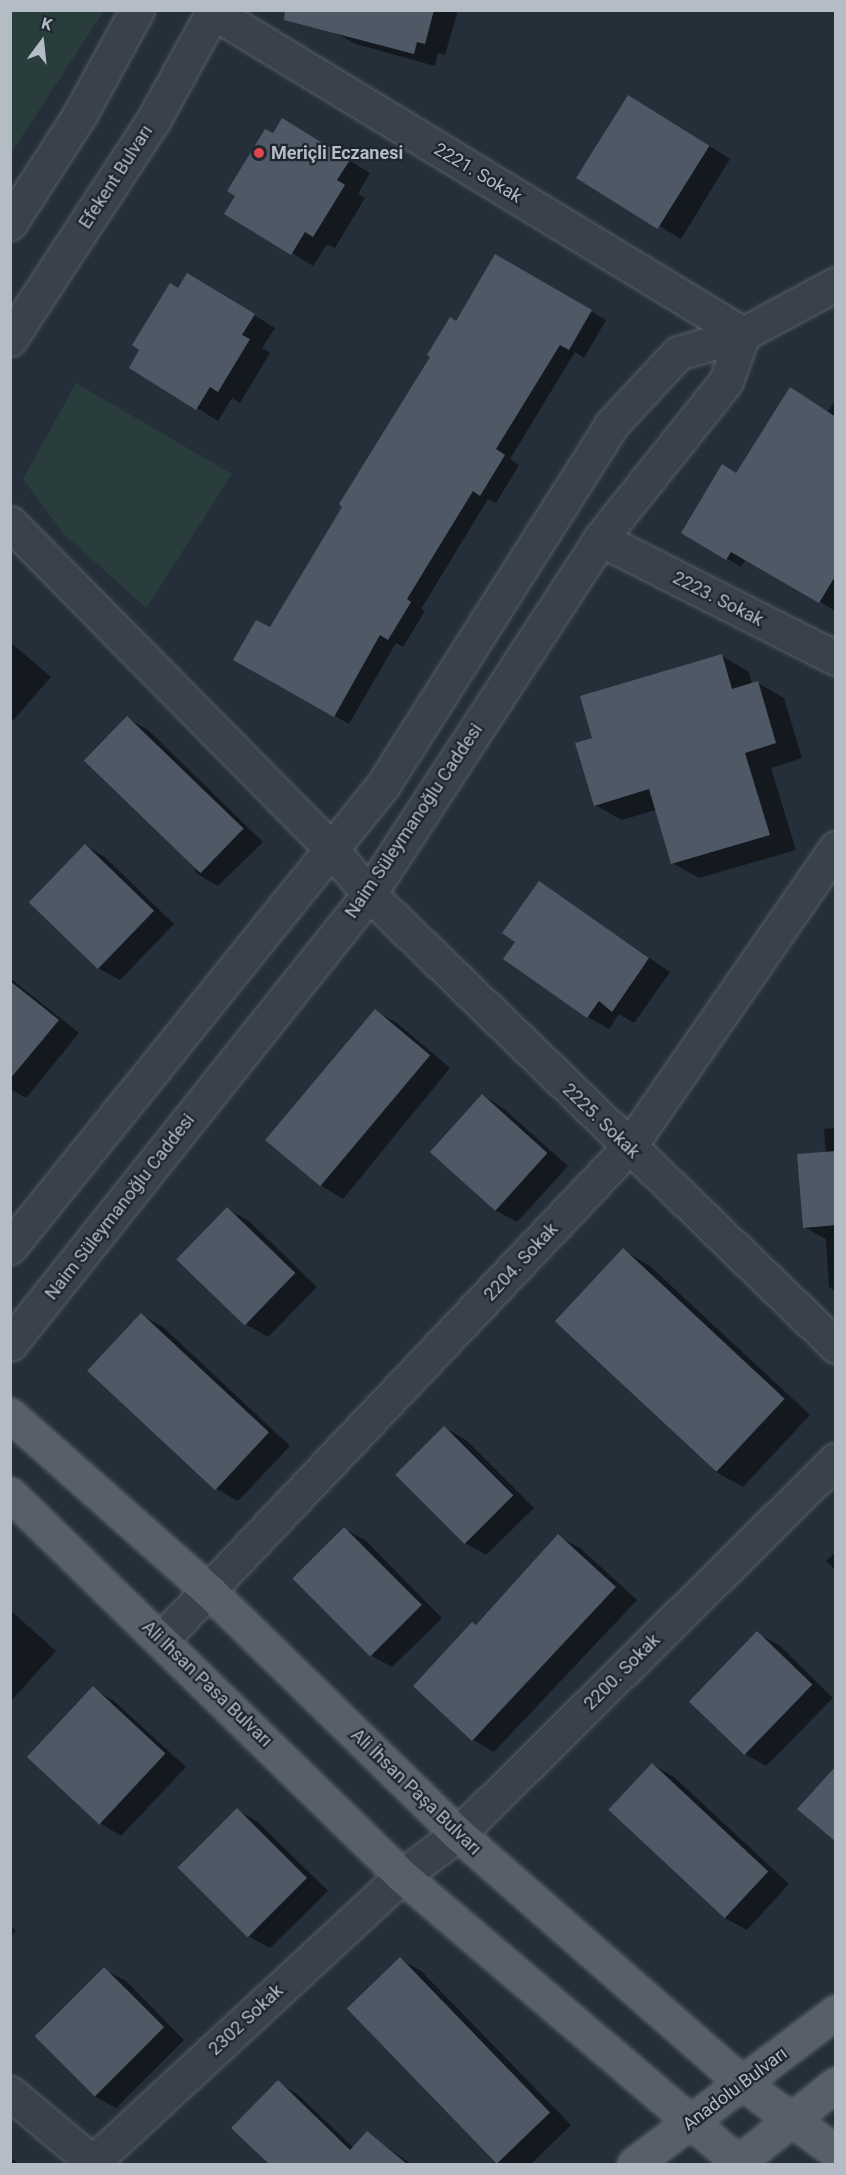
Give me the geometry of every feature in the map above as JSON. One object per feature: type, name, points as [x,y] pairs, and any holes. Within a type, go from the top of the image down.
[{"type":"main road","name":"Ali İhsan Paşa Bulvarı","points":[[10,1415],[209,1591],[458,1834],[742,2083],[836,2152]]},
{"type":"main road","name":"Ali Ihsan Pasa Bulvarı","points":[[10,1494],[162,1639],[402,1876]]},
{"type":"main road","points":[[402,1876],[738,2164],[790,2118],[836,2084]]},
{"type":"main road","name":"Anadolu Bulvarı","points":[[634,2164],[836,2012]]},
{"type":"street","points":[[10,223],[79,116],[137,10]]},
{"type":"street","name":"2221. Sokak","points":[[213,11],[742,334]]},
{"type":"street","name":"Efekent Bulvarı","points":[[10,339],[153,119],[213,11]]},
{"type":"street","points":[[10,1247],[383,785],[612,424],[678,353],[742,334],[836,284]]},
{"type":"street","name":"Naim Süleymanoğlu Caddesi","points":[[10,1344],[369,894],[600,538],[726,381],[742,334]]},
{"type":"street","name":"2225. Sokak","points":[[10,523],[330,848],[369,894],[628,1148],[836,1346]]},
{"type":"street","name":"2223. Sokak","points":[[600,538],[836,658]]},
{"type":"street","name":"2204. Sokak","points":[[162,1639],[628,1148],[836,848]]},
{"type":"street","name":"2200. Sokak","points":[[402,1876],[458,1834],[836,1460]]},
{"type":"street","name":"2302 Sokak","points":[[93,2164],[402,1876]]},
{"type":"street","points":[[10,2093],[93,2164]]},
{"type":"shaded area","points":[[10,11],[104,11],[11,153]]},
{"type":"shaded area","points":[[76,383],[232,474],[146,608],[64,534],[23,479]]},
{"type":"building","points":[[285,10],[434,10],[425,44],[417,42],[414,54],[284,20]]},
{"type":"building","points":[[628,95],[709,146],[657,229],[576,178]]},
{"type":"building","points":[[282,118],[350,160],[337,180],[345,185],[313,237],[305,232],[291,255],[224,214],[235,196],[227,191],[265,129],[273,133]]},
{"type":"building","points":[[495,254],[592,310],[569,350],[560,345],[496,449],[505,455],[480,496],[473,491],[407,599],[411,602],[388,640],[380,635],[334,717],[233,660],[256,620],[270,627],[342,507],[339,504],[430,357],[427,355],[450,317],[456,321]]},
{"type":"building","points":[[187,273],[255,314],[242,335],[250,339],[218,392],[210,387],[196,410],[129,368],[139,350],[132,345],[170,283],[178,288]]},
{"type":"building","points":[[790,387],[836,417],[836,575],[819,603],[731,552],[726,560],[681,533],[722,464],[736,473]]},
{"type":"building","points":[[722,654],[732,689],[758,681],[776,743],[745,753],[770,835],[671,864],[649,789],[594,806],[575,743],[592,738],[580,696]]},
{"type":"building","points":[[127,716],[244,829],[200,873],[84,761]]},
{"type":"building","points":[[85,844],[154,911],[98,969],[29,902]]},
{"type":"building","points":[[539,881],[649,958],[612,1012],[599,1001],[587,1018],[503,959],[515,942],[502,933]]},
{"type":"building","points":[[10,981],[59,1020],[10,1079]]},
{"type":"building","points":[[375,1009],[430,1055],[320,1186],[265,1140]]},
{"type":"building","points":[[482,1094],[547,1153],[495,1211],[430,1152]]},
{"type":"building","points":[[836,1151],[836,1225],[803,1228],[797,1154]]},
{"type":"building","points":[[227,1207],[295,1273],[245,1326],[176,1260]]},
{"type":"building","points":[[623,1248],[785,1399],[716,1472],[555,1321]]},
{"type":"building","points":[[141,1313],[269,1432],[215,1490],[87,1371]]},
{"type":"building","points":[[444,1426],[513,1495],[465,1544],[395,1475]]},
{"type":"building","points":[[344,1527],[422,1605],[370,1656],[292,1579]]},
{"type":"building","points":[[558,1534],[616,1587],[472,1741],[413,1686],[472,1622],[476,1625]]},
{"type":"building","points":[[757,1631],[812,1684],[744,1755],[689,1701]]},
{"type":"building","points":[[93,1686],[165,1754],[99,1824],[27,1757]]},
{"type":"building","points":[[652,1763],[768,1871],[725,1918],[608,1810]]},
{"type":"building","points":[[836,1766],[836,1842],[797,1809]]},
{"type":"building","points":[[237,1808],[307,1878],[248,1937],[178,1867]]},
{"type":"building","points":[[400,1957],[550,2112],[497,2164],[347,2008]]},
{"type":"building","points":[[104,1967],[164,2027],[95,2096],[35,2036]]},
{"type":"building","points":[[278,2080],[350,2150],[367,2131],[407,2164],[269,2164],[231,2128]]},
{"type":"place","name":"Meriçli Eczanesi","points":[[259,153]]}]
